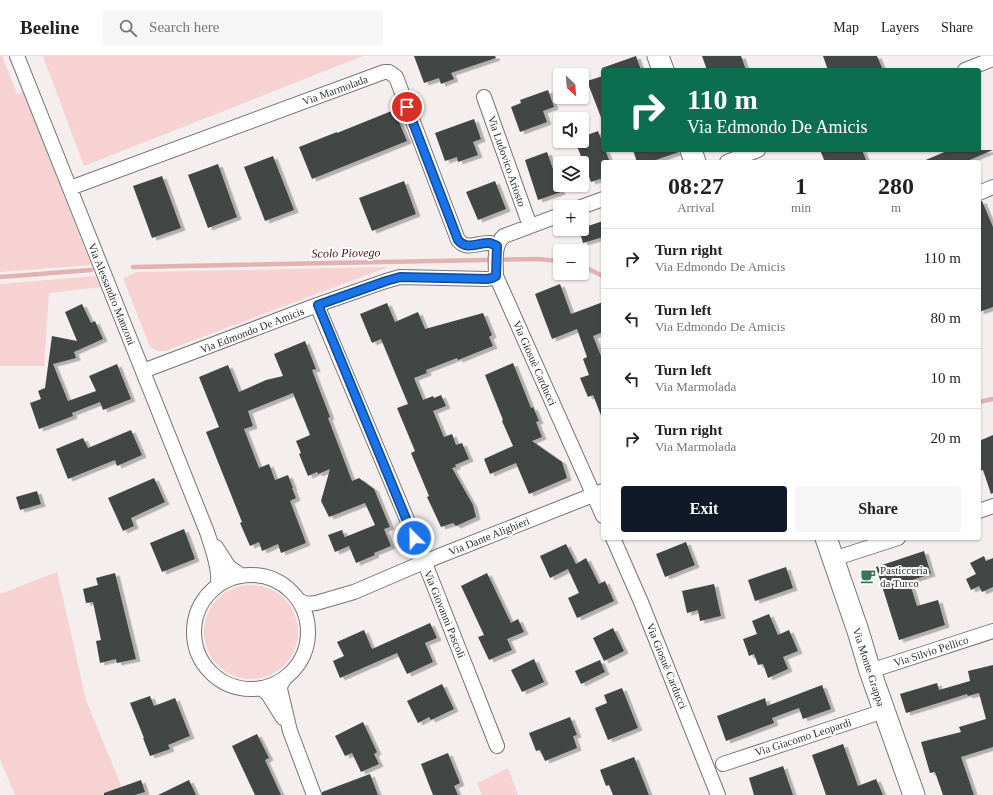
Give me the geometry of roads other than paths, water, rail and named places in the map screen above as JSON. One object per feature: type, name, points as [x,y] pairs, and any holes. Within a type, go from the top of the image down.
[{"type":"street","name":"Via Alessandro Manzoni","points":[[17,56],[207,532]]},
{"type":"street","points":[[658,56],[662,68]]},
{"type":"street","points":[[970,68],[993,59]]},
{"type":"street","name":"Via Marmolada","points":[[70,188],[384,72],[389,72],[396,77],[458,240],[461,244],[465,245],[491,244],[497,249]]},
{"type":"street","name":"Via Ludovico Ariosto","points":[[484,97],[530,226]]},
{"type":"street","points":[[732,160],[753,152]]},
{"type":"street","points":[[981,192],[993,187]]},
{"type":"street","points":[[589,204],[601,200]]},
{"type":"street","points":[[496,271],[497,249],[500,240],[504,236],[553,218]]},
{"type":"street","name":"Via Edmondo De Amicis","points":[[143,371],[318,305],[400,277],[487,279],[492,278],[496,271]]},
{"type":"street","name":"Via Giosuè Carducci","points":[[496,271],[598,493],[601,507]]},
{"type":"street","name":"Via Giovanni Pascoli","points":[[318,305],[424,562],[497,746]]},
{"type":"street","name":"Via Dante Alighieri","points":[[308,621],[316,614],[354,592],[424,562],[598,493]]},
{"type":"street","points":[[981,510],[993,506]]},
{"type":"street","points":[[207,532],[229,567],[242,576]]},
{"type":"street","points":[[207,532],[218,572],[219,582],[217,586]]},
{"type":"street","name":"Via Giosuè Carducci","points":[[614,540],[641,602],[718,795]]},
{"type":"street","name":"Via Monte Grappa","points":[[827,540],[870,671],[914,795]]},
{"type":"street","points":[[833,559],[892,540]]},
{"type":"street","points":[[261,575],[270,578],[293,593],[300,601],[307,616],[309,633],[306,653],[296,669],[285,678],[271,686],[251,690],[222,683],[205,668],[194,645],[193,635],[194,624],[199,606],[212,590],[227,580],[242,576],[261,575]]},
{"type":"street","name":"Via Dante Alighieri","points":[[300,601],[307,604],[316,603],[354,592]]},
{"type":"street","name":"Via Silvio Pellico","points":[[870,671],[993,631]]},
{"type":"street","points":[[285,678],[280,686],[290,730],[314,795]]},
{"type":"street","points":[[261,688],[268,694],[290,730]]},
{"type":"street","name":"Via Giacomo Leopardi","points":[[722,764],[884,711]]},
{"type":"waterway","name":"Scolo Piovego","points":[[133,267],[537,259],[553,260]]},
{"type":"waterway","name":"Scolo Piovego","points":[[589,269],[601,275]]},
{"type":"waterway","name":"Scolo Piovego","points":[[0,277],[91,270]]},
{"type":"waterway","name":"Scolo Piovego","points":[[981,402],[993,399]]},
{"type":"place","name":"Pasticceria da Turco","points":[[868,576]]}]
